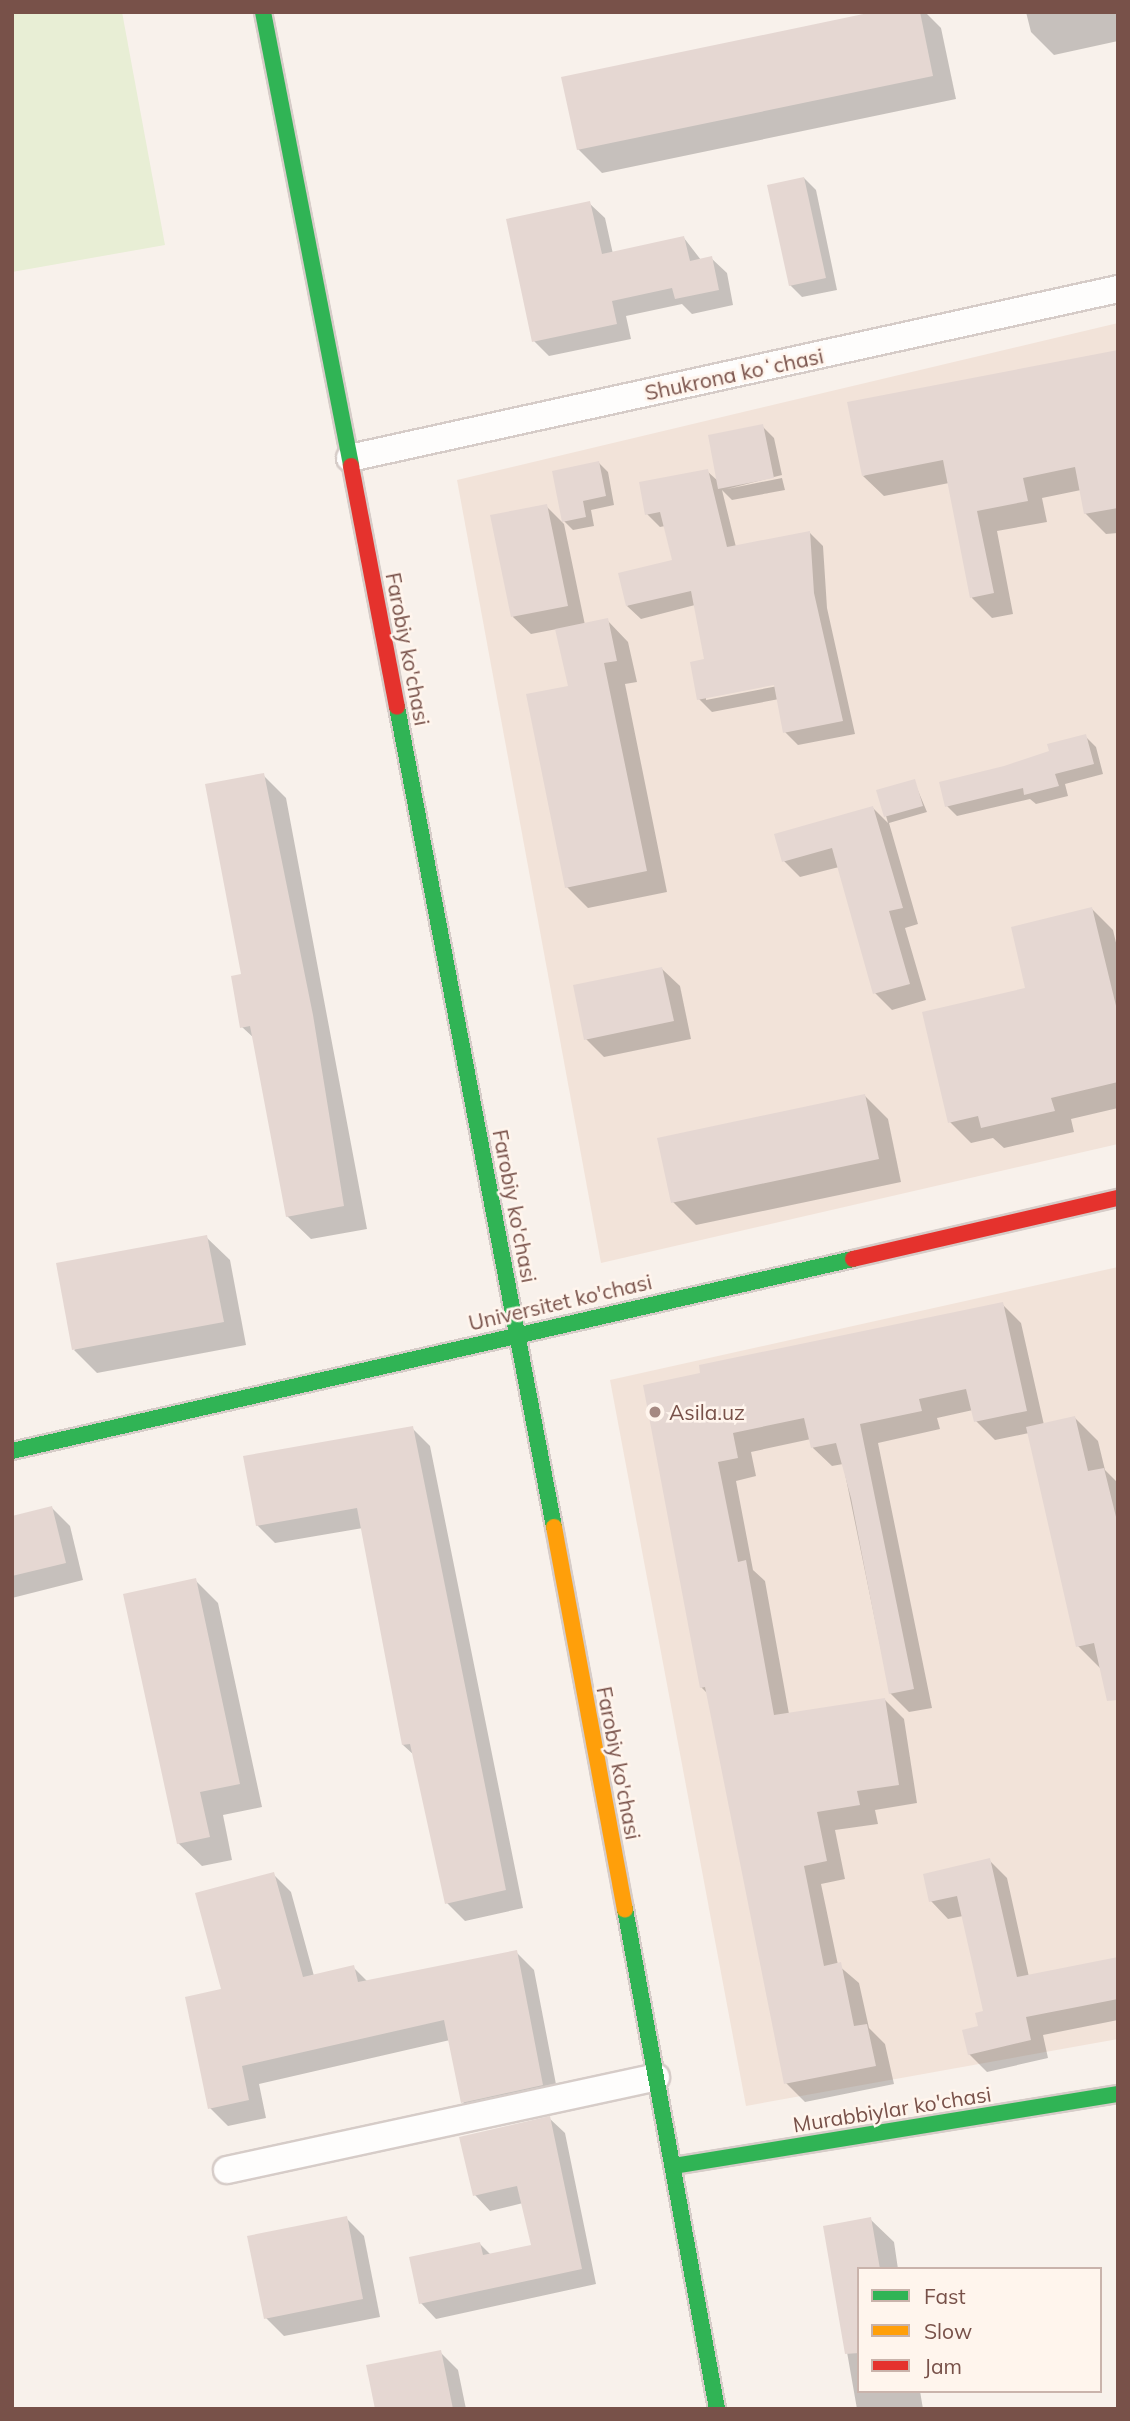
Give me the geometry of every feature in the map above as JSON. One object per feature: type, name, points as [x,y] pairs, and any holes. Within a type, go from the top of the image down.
[{"type":"main road","name":"Farobiy ko'chasi","points":[[263,12],[518,1333],[717,2409]]},
{"type":"main road","name":"Universitet ko'chasi","points":[[12,1451],[518,1333],[1118,1198]]},
{"type":"main road","name":"Murabbiylar ko'chasi","points":[[673,2166],[1118,2094]]},
{"type":"street","name":"Shukrona koʻchasi","points":[[350,458],[1118,289]]},
{"type":"street","points":[[227,2170],[656,2077]]},
{"type":"shaded area","points":[[1118,323],[1118,1144],[601,1263],[457,480]]},
{"type":"shaded area","points":[[1118,1267],[1118,2039],[746,2106],[610,1380]]},
{"type":"green space","points":[[12,12],[122,12],[165,245],[12,272]]},
{"type":"building","points":[[873,12],[920,12],[933,76],[577,150],[561,77]]},
{"type":"building","points":[[804,177],[826,278],[789,286],[767,185]]},
{"type":"building","points":[[590,201],[602,254],[684,236],[690,261],[712,256],[719,290],[675,299],[672,288],[612,301],[617,324],[532,342],[506,219]]},
{"type":"building","points":[[1118,350],[1118,508],[1084,514],[1075,467],[1023,478],[1028,501],[977,511],[994,593],[970,598],[943,460],[862,476],[847,402]]},
{"type":"building","points":[[763,424],[774,478],[718,489],[708,435]]},
{"type":"building","points":[[599,461],[606,496],[583,501],[586,517],[562,522],[552,471]]},
{"type":"building","points":[[708,469],[727,547],[810,531],[814,593],[843,721],[783,733],[774,685],[697,700],[690,662],[704,659],[691,591],[626,606],[618,573],[672,560],[660,512],[645,515],[639,482]]},
{"type":"building","points":[[547,504],[568,606],[511,617],[490,515]]},
{"type":"building","points":[[608,618],[617,661],[604,663],[647,871],[565,888],[526,694],[568,686],[555,629]]},
{"type":"building","points":[[1086,734],[1094,764],[1055,774],[1059,786],[1024,795],[1023,788],[945,807],[939,782],[1004,766],[1049,751],[1047,744]]},
{"type":"building","points":[[264,773],[313,1015],[344,1206],[286,1217],[250,1026],[240,1028],[231,976],[241,974],[205,784]]},
{"type":"building","points":[[915,779],[923,806],[884,817],[876,790]]},
{"type":"building","points":[[873,806],[903,908],[889,911],[910,984],[873,994],[832,848],[782,862],[774,834]]},
{"type":"building","points":[[1092,907],[1118,1014],[1118,1082],[1051,1098],[1055,1111],[981,1128],[978,1116],[948,1123],[922,1012],[1025,988],[1011,927]]},
{"type":"building","points":[[662,967],[674,1021],[584,1040],[573,985]]},
{"type":"building","points":[[865,1094],[879,1159],[671,1203],[657,1138]]},
{"type":"building","points":[[207,1235],[224,1322],[72,1350],[56,1263]]},
{"type":"building","points":[[1003,1302],[1027,1411],[974,1422],[966,1389],[919,1399],[922,1411],[860,1424],[914,1689],[889,1694],[851,1498],[836,1443],[811,1448],[804,1418],[733,1433],[738,1458],[718,1462],[738,1562],[746,1560],[774,1715],[885,1698],[899,1785],[857,1791],[860,1805],[817,1812],[827,1861],[804,1866],[824,1966],[841,1962],[854,2026],[867,2024],[876,2066],[784,2084],[705,1687],[700,1688],[643,1385],[700,1373],[699,1365]]},
{"type":"building","points":[[1075,1416],[1088,1471],[1104,1468],[1118,1525],[1118,1700],[1107,1701],[1094,1643],[1076,1647],[1026,1427]]},
{"type":"building","points":[[413,1426],[506,1890],[445,1904],[410,1744],[402,1745],[357,1508],[256,1526],[243,1456]]},
{"type":"building","points":[[52,1506],[66,1563],[12,1576],[12,1516]]},
{"type":"building","points":[[196,1578],[240,1784],[200,1792],[210,1837],[177,1844],[123,1594]]},
{"type":"building","points":[[990,1858],[1017,1977],[1118,1957],[1118,1999],[1026,2017],[1031,2040],[968,2055],[962,2030],[978,2026],[975,2013],[983,2011],[957,1896],[929,1902],[923,1874]]},
{"type":"building","points":[[274,1872],[303,1977],[354,1965],[358,1982],[517,1950],[543,2085],[461,2103],[444,2020],[242,2066],[249,2100],[208,2109],[185,1997],[221,1989],[195,1893]]},
{"type":"building","points":[[550,2116],[582,2269],[419,2304],[409,2257],[480,2242],[483,2255],[531,2245],[517,2186],[473,2196],[459,2137]]},
{"type":"building","points":[[347,2216],[363,2299],[264,2319],[247,2236]]},
{"type":"building","points":[[871,2217],[880,2267],[857,2267],[857,2353],[845,2354],[823,2226]]},
{"type":"building","points":[[441,2350],[453,2409],[375,2409],[366,2365]]},
{"type":"traffic: fast","points":[[263,12],[351,466]]},
{"type":"traffic: fast","points":[[397,707],[554,1527]]},
{"type":"traffic: fast","points":[[12,1451],[853,1259]]},
{"type":"traffic: fast","points":[[625,1909],[717,2409]]},
{"type":"traffic: fast","points":[[673,2166],[1118,2094]]},
{"type":"traffic: slow","points":[[554,1527],[625,1909]]},
{"type":"traffic: jam","points":[[351,466],[397,707]]},
{"type":"traffic: jam","points":[[853,1259],[1118,1198]]},
{"type":"place","name":"Asila.uz","points":[[655,1412]]}]
